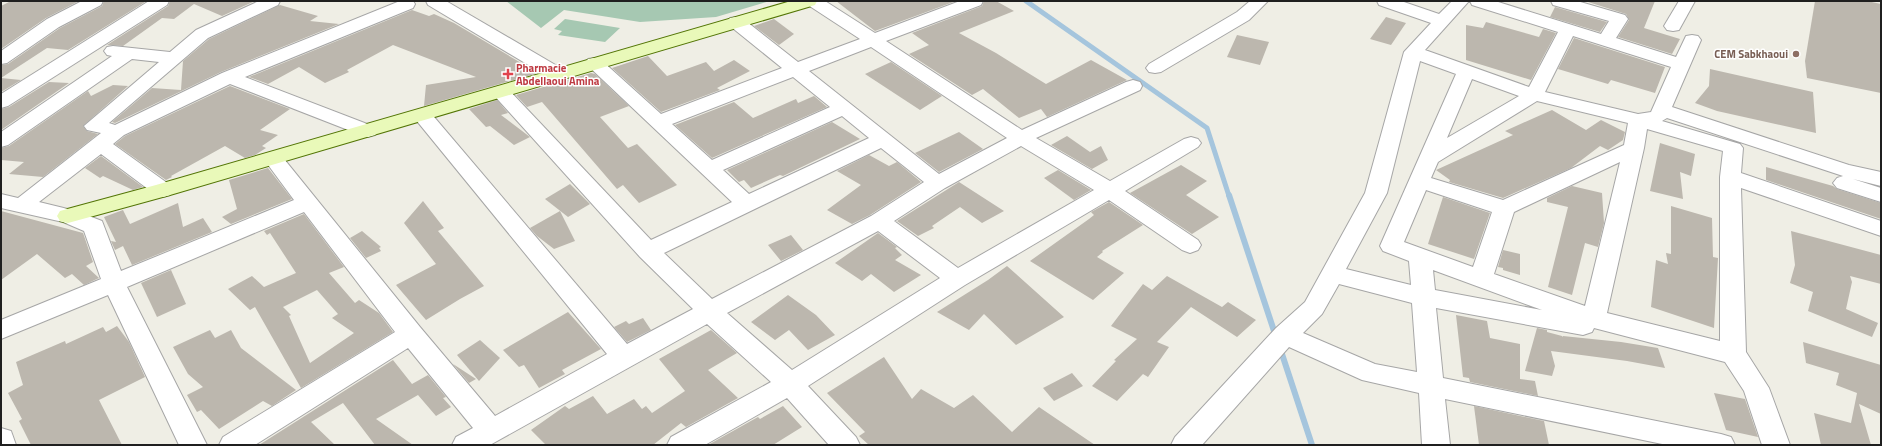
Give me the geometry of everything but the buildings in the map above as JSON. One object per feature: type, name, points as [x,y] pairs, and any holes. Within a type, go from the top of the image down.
[{"type":"street","points":[[1,59],[84,1]]},
{"type":"street","points":[[53,23],[95,1]]},
{"type":"street","points":[[1,102],[161,1]]},
{"type":"street","points":[[117,131],[94,126],[202,34],[272,1]]},
{"type":"street","points":[[387,1],[410,3]]},
{"type":"street","points":[[434,1],[557,74]]},
{"type":"street","points":[[68,216],[368,131],[594,63],[809,1]]},
{"type":"street","points":[[814,1],[1021,138],[1111,191],[1190,245]]},
{"type":"street","points":[[658,122],[874,41],[975,1]]},
{"type":"street","points":[[1155,68],[1243,16],[1260,1]]},
{"type":"street","points":[[1386,1],[1443,21]]},
{"type":"street","points":[[1185,445],[1285,335],[1314,308],[1376,194],[1413,52],[1461,1]]},
{"type":"street","points":[[1478,1],[1680,64]]},
{"type":"street","points":[[1559,1],[1595,6],[1619,19],[1606,41]]},
{"type":"street","points":[[1673,26],[1687,1]]},
{"type":"street","points":[[11,204],[101,144],[117,131],[229,77],[410,3]]},
{"type":"street","points":[[736,22],[938,184]]},
{"type":"street","points":[[1429,158],[1534,95],[1568,29]]},
{"type":"street","points":[[1638,120],[1659,116],[1680,64],[1692,40]]},
{"type":"street","points":[[88,48],[174,58]]},
{"type":"street","points":[[1413,52],[1534,95],[1638,120],[1733,148],[1881,195]]},
{"type":"street","points":[[1,141],[128,53]]},
{"type":"street","points":[[594,63],[747,204]]},
{"type":"street","points":[[1466,72],[1391,246],[1594,319],[1733,354]]},
{"type":"street","points":[[229,77],[368,131]]},
{"type":"street","points":[[274,158],[411,334],[477,440],[624,357],[879,221],[938,184],[1021,138],[1133,86]]},
{"type":"street","points":[[500,92],[648,251],[710,312],[790,384],[846,445]]},
{"type":"street","points":[[709,169],[844,108]]},
{"type":"street","points":[[1661,110],[1844,170],[1881,178]]},
{"type":"street","points":[[422,115],[624,357]]},
{"type":"street","points":[[1594,319],[1634,148],[1638,120]]},
{"type":"street","points":[[648,251],[883,139]]},
{"type":"street","points":[[681,445],[790,384],[957,279],[1111,191],[1191,143]]},
{"type":"street","points":[[101,144],[163,190]]},
{"type":"street","points":[[1419,181],[1504,208],[1634,148]]},
{"type":"street","points":[[1733,148],[1730,178],[1733,354],[1756,388],[1776,445]]},
{"type":"street","points":[[1730,178],[1881,229]]},
{"type":"street","points":[[1,330],[309,202]]},
{"type":"street","points":[[11,204],[68,216],[94,226],[114,284],[193,445]]},
{"type":"street","points":[[1481,279],[1504,208]]},
{"type":"street","points":[[879,221],[957,279]]},
{"type":"street","points":[[1420,257],[1436,445]]},
{"type":"street","points":[[1332,274],[1424,298],[1733,354]]},
{"type":"street","points":[[233,445],[411,334]]},
{"type":"street","points":[[1285,335],[1371,373],[1721,445]]},
{"type":"street","points":[[1,439],[2,445]]},
{"type":"green space","points":[[506,1],[770,1],[716,17],[640,22],[564,10],[541,28]]},
{"type":"green space","points":[[565,19],[620,28],[605,42],[558,35],[562,31],[554,29]]},
{"type":"waterway","points":[[1026,1],[1207,128],[1229,196]]},
{"type":"waterway","points":[[1229,195],[1276,337]]},
{"type":"waterway","points":[[1280,348],[1312,445]]},
{"type":"place","name":"CEM Sabkhaoui","points":[[1796,54]]},
{"type":"place","name":"Pharmacie Abdellaoui Amina","points":[[508,74]]}]
